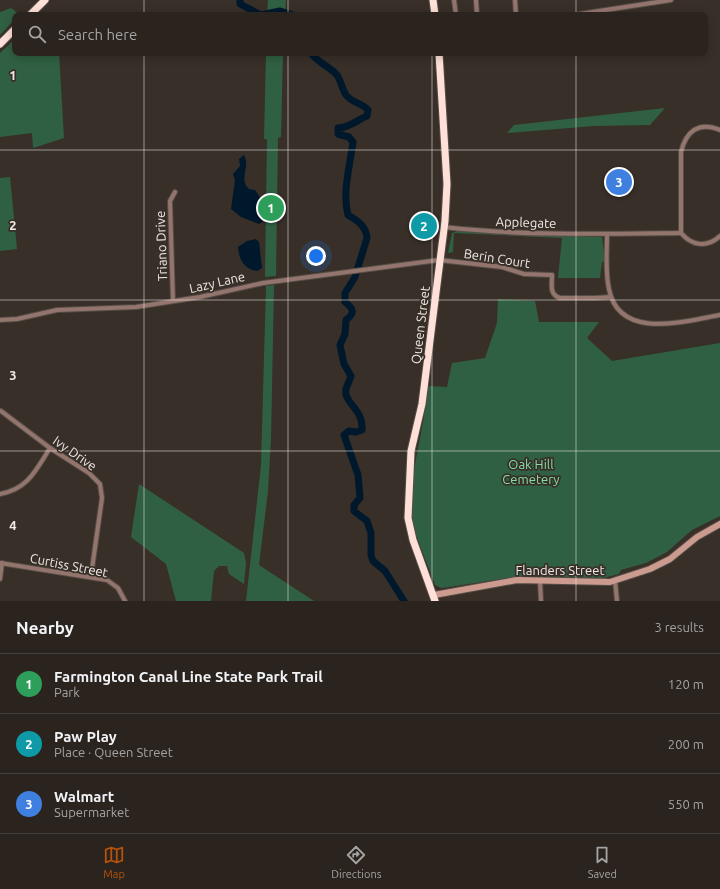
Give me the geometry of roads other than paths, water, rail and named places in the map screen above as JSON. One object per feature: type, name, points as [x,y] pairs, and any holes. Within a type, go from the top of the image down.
[{"type":"highway","points":[[33,12],[45,0]]},
{"type":"highway","points":[[433,0],[435,12]]},
{"type":"highway","points":[[0,44],[12,32]]},
{"type":"highway","name":"Queen Street","points":[[434,598],[413,540],[408,518],[411,450],[422,404],[432,336],[439,260],[444,227],[447,184],[439,56]]},
{"type":"street","points":[[454,0],[456,12]]},
{"type":"street","points":[[476,0],[477,12]]},
{"type":"street","points":[[515,0],[516,12]]},
{"type":"street","points":[[593,12],[672,0]]},
{"type":"street","points":[[720,130],[707,126],[698,128],[690,132],[682,145],[680,233],[687,241],[703,244],[714,241],[720,236]]},
{"type":"street","name":"Triano Drive","points":[[173,301],[170,201],[175,192]]},
{"type":"street","name":"Applegate","points":[[444,227],[471,230],[607,234],[680,233]]},
{"type":"street","points":[[607,234],[608,282],[611,296],[617,306],[626,315],[646,324],[665,324],[720,315]]},
{"type":"street","name":"Lazy Lane","points":[[0,320],[17,319],[57,310],[136,307],[200,297],[263,283],[439,260]]},
{"type":"street","name":"Berin Court","points":[[439,260],[502,266],[524,274],[552,275],[552,290],[556,297],[595,298],[611,296]]},
{"type":"street","name":"Ivy Drive","points":[[1,411],[50,448],[89,473],[100,484],[102,498],[90,576]]},
{"type":"street","points":[[0,494],[22,486],[32,475],[50,448]]},
{"type":"street","name":"Flanders Street","points":[[434,598],[517,580],[540,579],[610,582],[650,569],[670,559],[696,538],[720,524]]},
{"type":"street","points":[[0,579],[1,563]]},
{"type":"street","name":"Curtiss Street","points":[[1,563],[90,576],[112,583],[121,593],[125,601]]},
{"type":"street","points":[[540,579],[541,601]]},
{"type":"street","points":[[615,580],[617,601]]},
{"type":"water","points":[[244,155],[246,159],[244,177],[246,185],[249,189],[255,190],[264,208],[265,217],[259,224],[241,217],[231,209],[235,180],[233,174],[240,166],[239,159]]},
{"type":"water","points":[[256,239],[259,242],[262,268],[257,271],[252,270],[243,263],[238,247],[247,241]]},
{"type":"waterway","points":[[240,0],[240,4],[255,12]]},
{"type":"waterway","points":[[275,12],[283,12]]},
{"type":"waterway","points":[[314,56],[337,75],[348,98],[368,110],[367,116],[342,128],[338,128],[338,134],[349,137],[353,142],[346,188],[346,206],[348,215],[363,227],[367,238],[355,277],[345,293],[345,302],[352,309],[352,313],[346,320],[345,334],[340,345],[344,364],[351,376],[346,389],[346,394],[360,417],[362,430],[356,432],[349,431],[344,435],[358,475],[360,498],[354,505],[354,511],[367,521],[371,533],[371,555],[373,561],[385,571],[404,601]]},
{"type":"place","name":"Walmart","points":[[619,182]]},
{"type":"place","name":"Farmington Canal Line State Park Trail","points":[[271,208]]},
{"type":"place","name":"Paw Play","points":[[424,226]]},
{"type":"park label","name":"Oak Hill Cemetery","points":[[531,472]]}]
